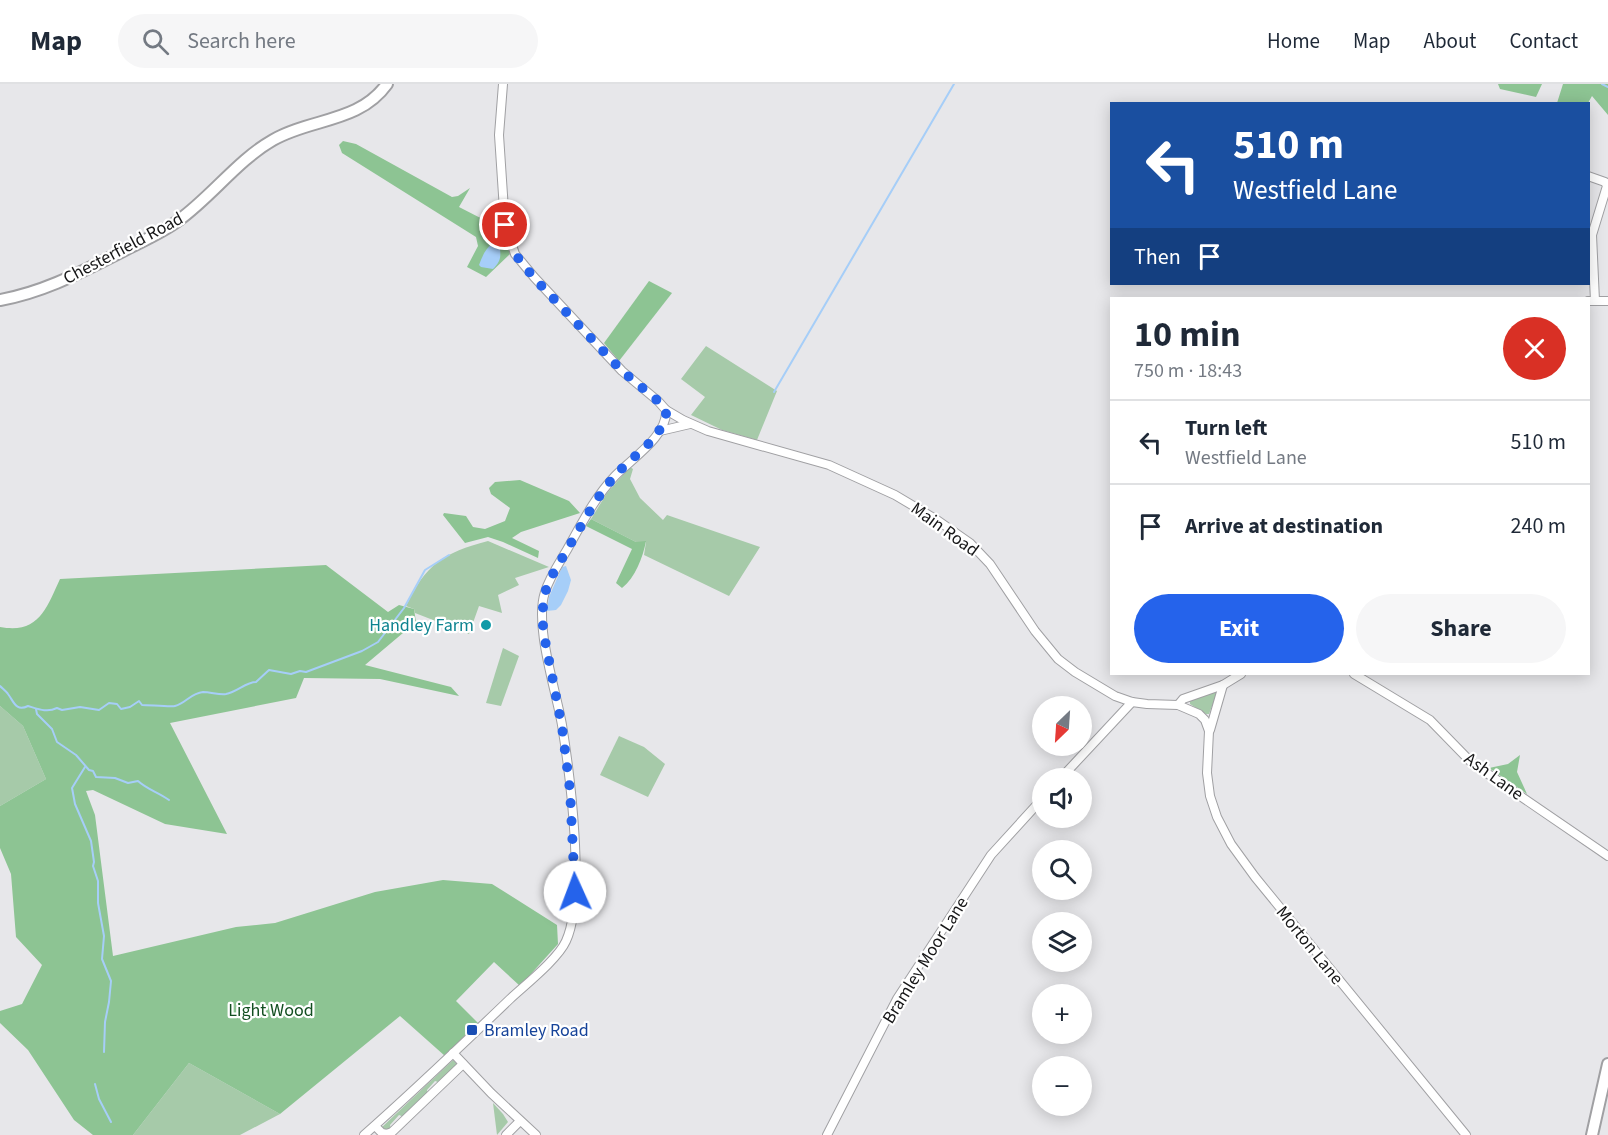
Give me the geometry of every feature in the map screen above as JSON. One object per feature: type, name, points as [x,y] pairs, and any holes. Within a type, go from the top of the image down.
[{"type":"main road","name":"Chesterfield Road","points":[[0,300],[44,289],[70,278],[162,231],[186,214],[262,147],[276,138],[351,113],[367,103],[387,84]]},
{"type":"main road","points":[[1592,1135],[1608,1065]]},
{"type":"street","name":"Main Road","points":[[503,84],[499,135],[505,225],[515,254],[534,278],[622,371],[666,410],[708,430],[829,465],[895,495],[937,520],[970,543],[990,564],[1035,631],[1058,658],[1095,685],[1115,696],[1147,705],[1178,705],[1183,699],[1223,685],[1239,675]]},
{"type":"street","points":[[1590,177],[1605,182],[1607,186],[1592,235],[1592,301],[1608,301]]},
{"type":"street","points":[[364,1135],[453,1053],[566,943],[571,929],[575,892],[570,790],[562,727],[543,630],[543,598],[550,579],[595,502],[615,475],[660,431],[666,417],[666,410]]},
{"type":"street","points":[[660,431],[692,424]]},
{"type":"street","name":"Ash Lane","points":[[1356,675],[1430,720],[1472,763],[1608,856]]},
{"type":"street","name":"Morton Lane","points":[[1223,685],[1209,731],[1207,774],[1210,796],[1217,817],[1231,844],[1255,877],[1466,1135]]},
{"type":"street","points":[[1070,768],[1132,702]]},
{"type":"street","points":[[1178,705],[1199,714],[1205,720],[1209,731]]},
{"type":"street","name":"Bramley Moor Lane","points":[[827,1135],[897,999],[991,855],[1032,810]]},
{"type":"street","points":[[453,1053],[536,1135]]},
{"type":"street","points":[[375,1126],[382,1133],[392,1132],[463,1064]]},
{"type":"street","points":[[506,1135],[520,1121]]},
{"type":"green space","points":[[1498,84],[1542,84],[1536,97],[1500,89]]},
{"type":"green space","points":[[1563,84],[1608,84],[1608,115],[1592,96],[1589,102],[1557,102]]},
{"type":"green space","points":[[343,141],[356,144],[452,197],[470,188],[459,207],[500,228],[510,254],[486,277],[467,267],[478,246],[476,237],[342,153],[339,145]]},
{"type":"green space","points":[[649,281],[672,293],[619,361],[604,343]]},
{"type":"green space","points":[[706,346],[777,391],[757,440],[722,430],[691,415],[705,397],[681,379]]},
{"type":"green space","points":[[630,467],[633,469],[630,479],[640,498],[663,520],[667,515],[760,547],[729,596],[644,555],[646,542],[636,542],[591,519],[607,493]]},
{"type":"green space","points":[[520,480],[569,501],[580,513],[521,532],[512,538],[539,551],[538,558],[488,537],[465,543],[443,515],[444,513],[466,516],[473,527],[485,529],[505,521],[510,508],[491,494],[489,488],[495,482]]},
{"type":"green space","points":[[591,519],[636,542],[646,541],[638,567],[622,588],[616,583],[632,549],[586,526]]},
{"type":"green space","points":[[488,541],[549,567],[515,578],[519,585],[498,595],[502,613],[479,606],[469,634],[415,613],[414,609],[406,606],[421,580],[438,562],[459,550]]},
{"type":"green space","name":"Light Wood","points":[[326,565],[388,612],[399,605],[414,609],[416,622],[365,665],[451,687],[459,696],[380,679],[304,678],[296,698],[170,723],[227,834],[165,824],[93,790],[86,791],[95,815],[113,956],[236,927],[275,923],[375,892],[443,880],[492,884],[557,925],[558,944],[520,986],[494,962],[456,1001],[479,1024],[445,1056],[400,1016],[280,1114],[189,1063],[133,1135],[93,1135],[74,1120],[28,1050],[0,1023],[0,1011],[22,1004],[42,965],[16,937],[11,874],[0,848],[0,806],[46,779],[23,726],[0,706],[0,627],[24,627],[32,623],[45,609],[60,579]]},
{"type":"green space","points":[[503,648],[519,656],[501,706],[486,703]]},
{"type":"green space","points":[[1215,691],[1217,693],[1209,714],[1190,704],[1190,701]]},
{"type":"green space","points":[[0,706],[23,726],[46,779],[0,806]]},
{"type":"green space","points":[[619,736],[644,747],[665,764],[648,797],[600,775]]},
{"type":"green space","points":[[1520,755],[1517,772],[1527,794],[1489,768],[1508,764]]},
{"type":"green space","points":[[453,1060],[458,1065],[441,1083],[435,1081],[427,1090],[428,1095],[404,1117],[399,1115],[390,1125],[391,1129],[387,1132],[380,1129]]},
{"type":"green space","points":[[189,1063],[280,1114],[240,1135],[133,1135]]},
{"type":"green space","points":[[493,1103],[508,1122],[497,1135]]},
{"type":"water","points":[[492,244],[500,249],[499,262],[493,269],[481,267],[479,265],[483,256]]},
{"type":"water","points":[[566,566],[571,580],[568,591],[556,610],[547,611],[549,597],[562,567]]},
{"type":"waterway","points":[[774,392],[954,84]]},
{"type":"waterway","points":[[1602,84],[1608,87]]},
{"type":"waterway","points":[[0,686],[21,708],[28,706],[46,710],[57,708],[62,710],[80,707],[99,710],[109,703],[117,704],[121,709],[130,707],[139,701],[142,705],[173,706],[199,693],[226,694],[256,682],[269,670],[291,674],[306,672],[362,651],[378,642],[404,608],[425,570],[449,555]]},
{"type":"waterway","points":[[36,709],[37,714],[52,729],[57,742],[76,755],[89,770],[93,771],[96,777],[115,778],[128,783],[138,781],[169,800]]},
{"type":"waterway","points":[[85,767],[72,788],[75,804],[91,841],[104,936],[102,959],[111,981],[105,1022],[104,1052]]},
{"type":"waterway","points":[[95,1084],[99,1099],[111,1122]]},
{"type":"place","name":"Handley Farm","points":[[486,625]]},
{"type":"place","name":"Bramley Road","points":[[472,1030]]},
{"type":"route","points":[[505,225],[515,254],[534,278],[632,381],[666,410],[666,417],[656,437],[615,475],[595,502],[550,579],[543,598],[543,630],[562,727],[570,790],[575,892]]}]
